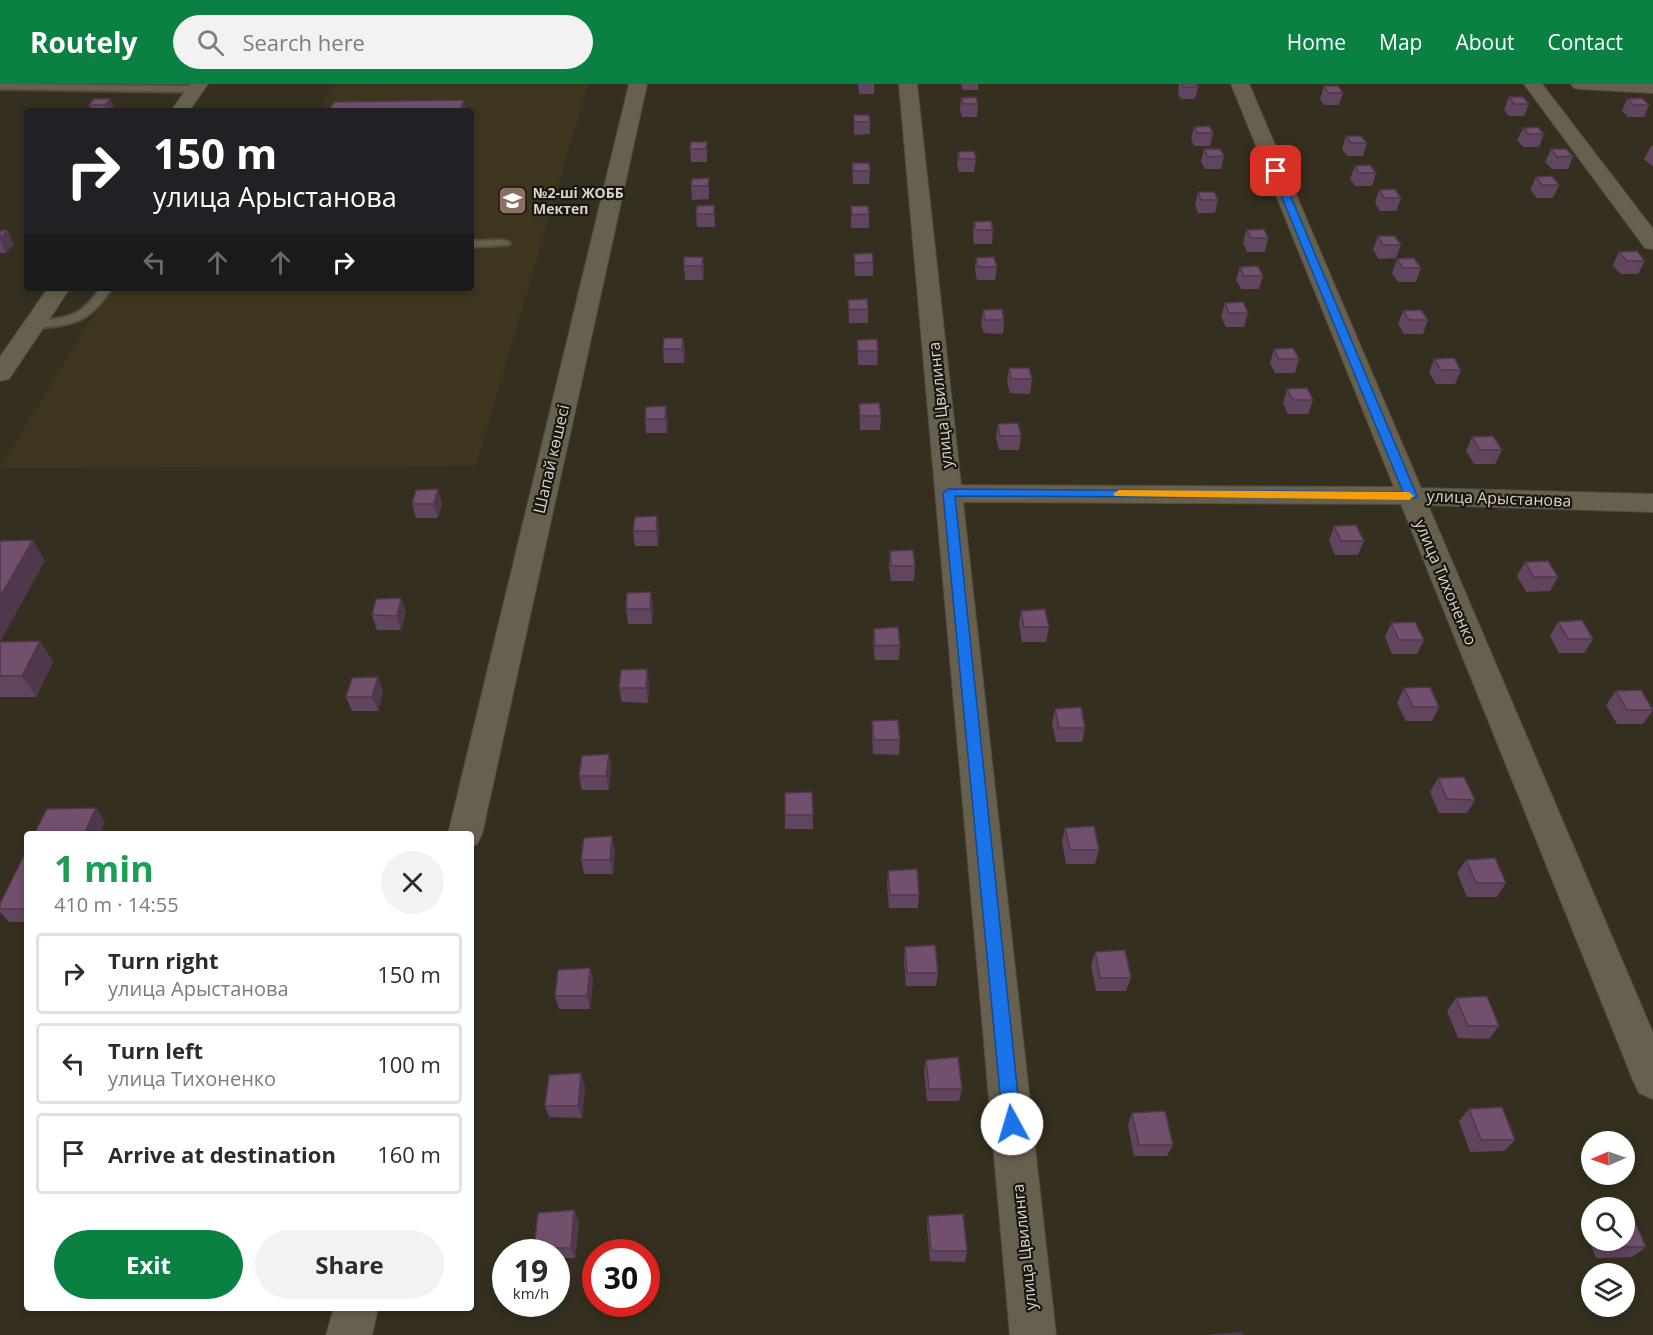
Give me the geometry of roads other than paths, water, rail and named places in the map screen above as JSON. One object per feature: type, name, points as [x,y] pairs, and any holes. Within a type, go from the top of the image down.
[{"type":"street","name":"Шапай көшесі","points":[[466,831],[638,84]]},
{"type":"street","name":"улица Цвилинга","points":[[908,84],[1033,1335]]},
{"type":"street","name":"улица Тихоненко","points":[[1240,84],[1653,1080]]},
{"type":"street","points":[[1533,84],[1653,243]]},
{"type":"street","points":[[1580,84],[1653,88]]},
{"type":"street","points":[[182,108],[197,87]]},
{"type":"street","points":[[0,374],[57,291]]},
{"type":"street","name":"улица Арыстанова","points":[[949,493],[1411,496],[1653,503]]},
{"type":"street","points":[[350,1335],[355,1311]]},
{"type":"lane","points":[[0,86],[197,87]]},
{"type":"lane","points":[[474,244],[504,243]]},
{"type":"lane","points":[[34,324],[69,321],[82,317],[91,311],[104,291]]},
{"type":"place","name":"№2-ші ЖОББ Мектеп","points":[[512,200]]}]
